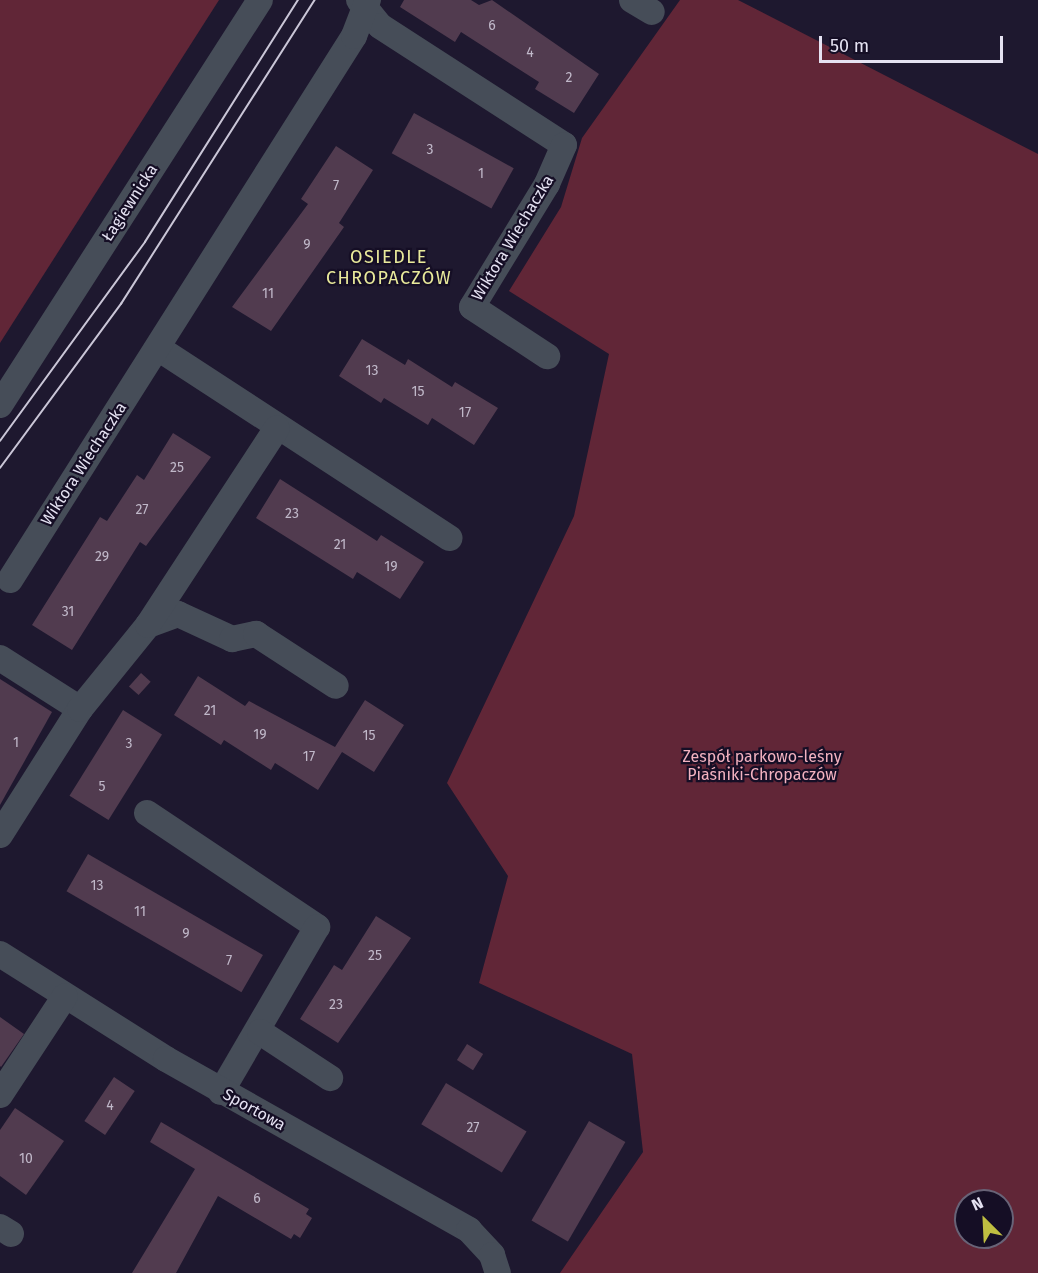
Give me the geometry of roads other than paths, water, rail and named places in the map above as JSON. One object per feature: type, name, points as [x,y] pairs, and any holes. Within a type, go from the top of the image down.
[{"type":"street","name":"Łagiewnicka","points":[[0,405],[260,0]]},
{"type":"street","name":"Wiktora Wiechaczka","points":[[10,580],[354,36],[364,2]]},
{"type":"street","name":"Wiktora Wiechaczka","points":[[364,2],[380,26],[564,145],[547,184],[472,307],[547,356]]},
{"type":"street","points":[[158,348],[277,428],[449,538]]},
{"type":"street","points":[[0,835],[80,709],[148,626],[277,428]]},
{"type":"street","points":[[148,626],[178,614],[232,639],[256,634],[336,686]]},
{"type":"street","points":[[0,658],[80,709]]},
{"type":"street","points":[[147,813],[317,927],[276,990],[260,1032],[221,1092]]},
{"type":"street","name":"Sportowa","points":[[0,954],[221,1092],[469,1230],[485,1244],[498,1272]]},
{"type":"street","points":[[0,1095],[65,996]]},
{"type":"street","points":[[260,1032],[330,1078]]},
{"type":"tram line","points":[[0,441],[145,242],[298,0]]},
{"type":"tram line","points":[[0,468],[121,304],[315,0]]},
{"type":"district","name":"OSIEDLE CHROPACZÓW","points":[[389,268]]},
{"type":"park label","name":"Zespół parkowo-leśny Piaśniki-Chropaczów","points":[[762,766]]}]
